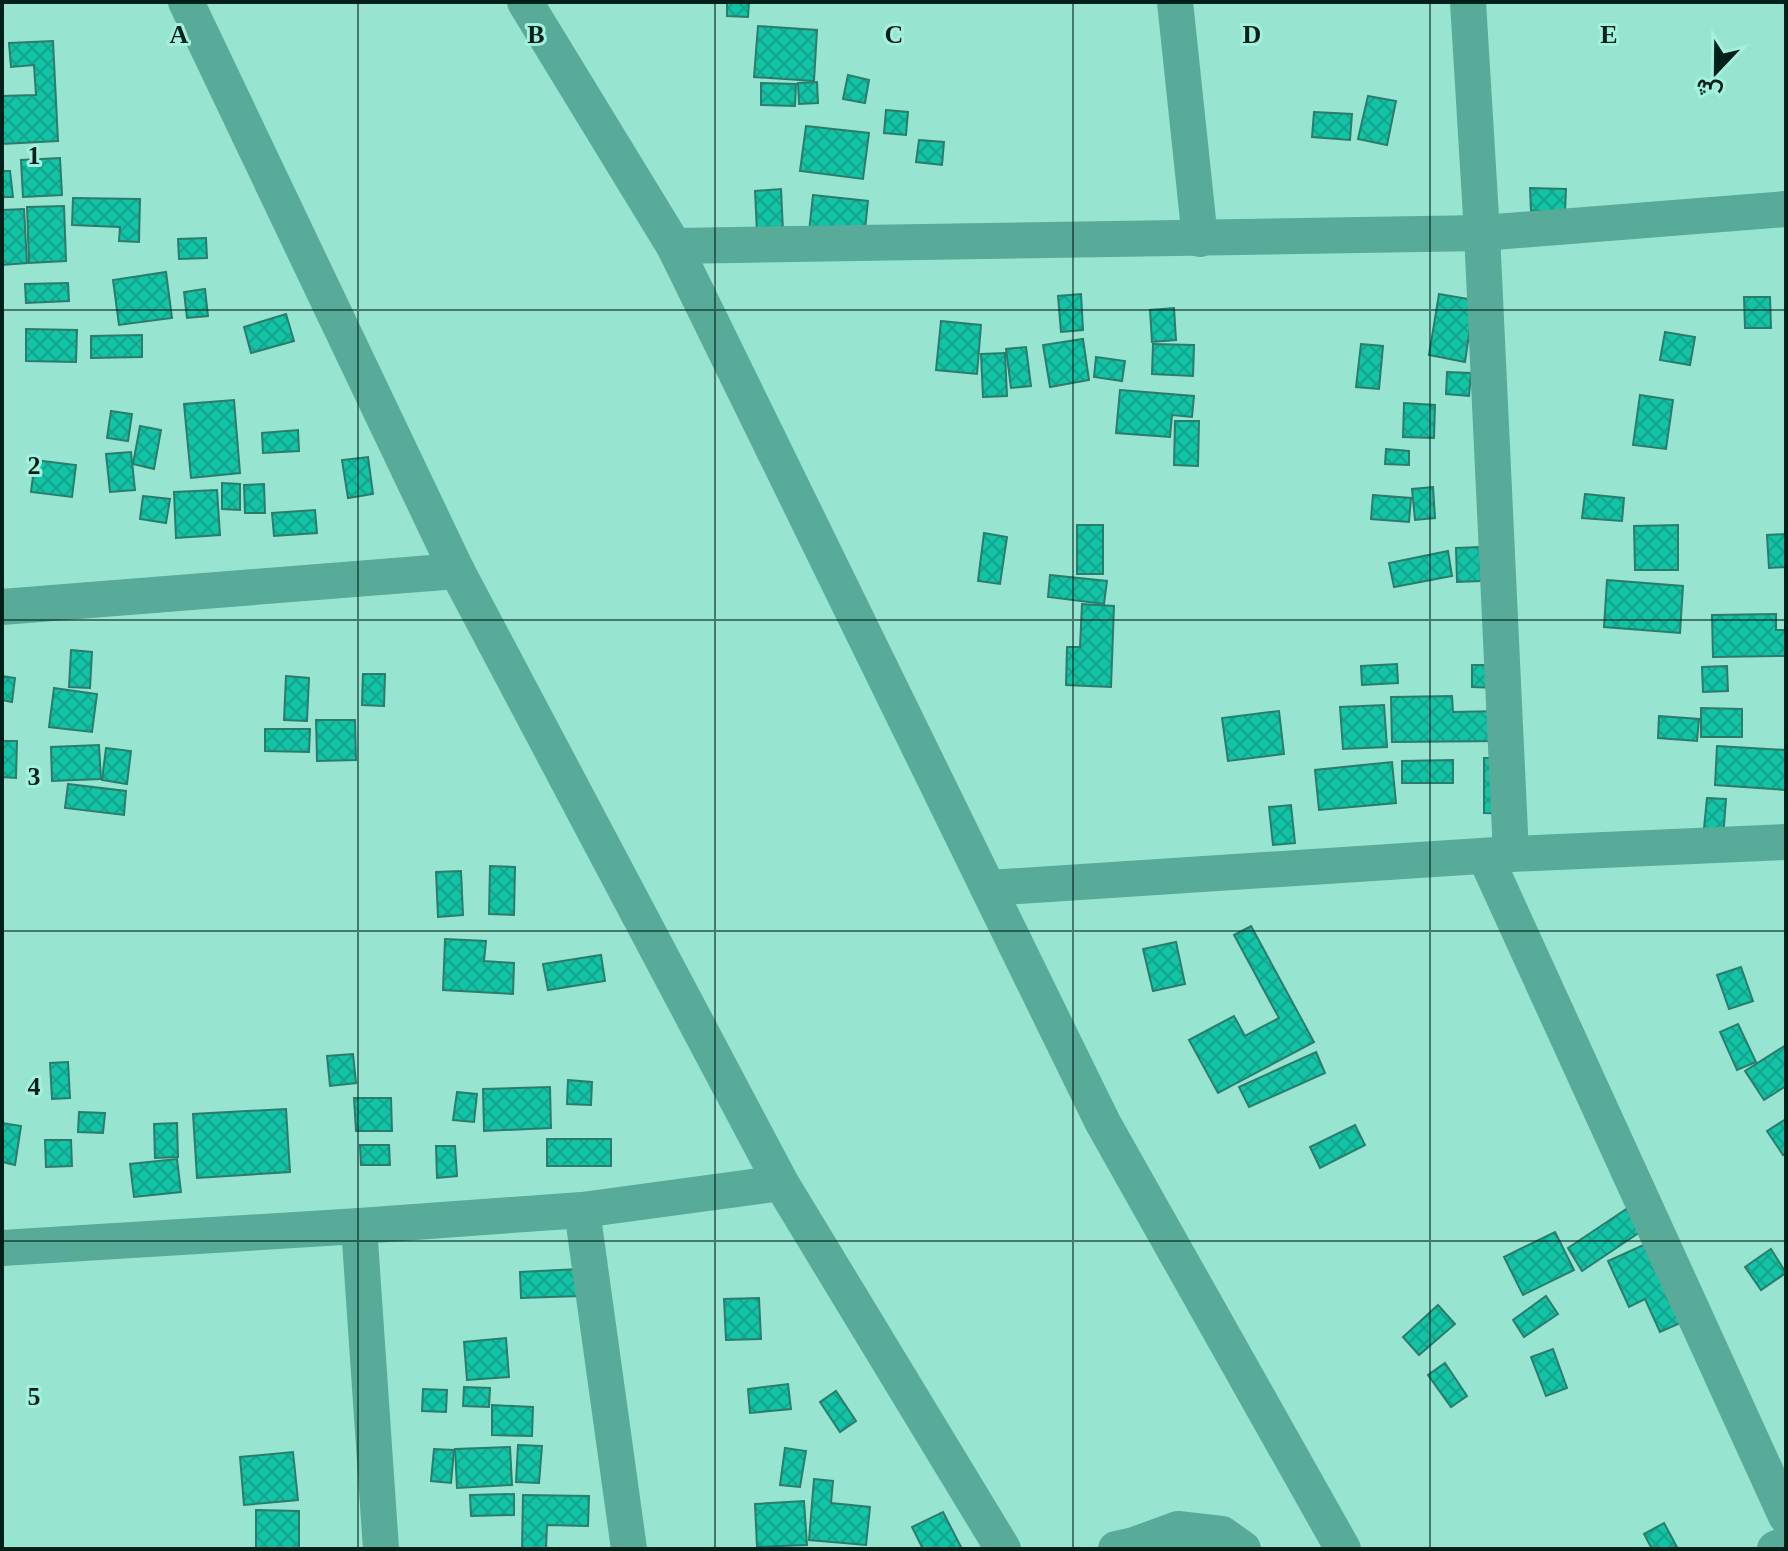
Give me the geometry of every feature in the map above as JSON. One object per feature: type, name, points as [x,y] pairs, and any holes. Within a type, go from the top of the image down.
[{"type":"street","points":[[186,2],[457,571],[781,1183],[1003,1549]]},
{"type":"street","points":[[525,2],[674,246],[1103,1123],[1343,1549]]},
{"type":"street","points":[[1175,2],[1200,239]]},
{"type":"street","points":[[1468,2],[1482,233],[1498,855],[1786,1516]]},
{"type":"street","points":[[674,246],[1482,233],[1786,209]]},
{"type":"street","points":[[2,607],[457,571]]},
{"type":"street","points":[[988,888],[1498,855],[1781,852]]},
{"type":"street","points":[[2,1248],[582,1210],[781,1183]]},
{"type":"street","points":[[582,1210],[629,1549]]},
{"type":"street","points":[[359,1226],[381,1549]]},
{"type":"street","points":[[1116,1549],[1178,1529],[1222,1534],[1243,1549]]},
{"type":"street","points":[[1775,1549],[1786,1544]]},
{"type":"building","points":[[727,2],[749,2],[748,17],[727,16]]},
{"type":"building","points":[[758,26],[817,30],[814,81],[754,77]]},
{"type":"building","points":[[53,41],[58,141],[2,144],[2,96],[36,95],[34,65],[11,67],[9,43]]},
{"type":"building","points":[[848,75],[869,80],[865,103],[843,99]]},
{"type":"building","points":[[817,82],[818,103],[799,104],[798,83]]},
{"type":"building","points":[[761,83],[796,84],[795,106],[761,105]]},
{"type":"building","points":[[1368,96],[1396,101],[1387,145],[1358,139]]},
{"type":"building","points":[[886,110],[908,112],[906,135],[884,133]]},
{"type":"building","points":[[1314,112],[1352,114],[1350,140],[1312,137]]},
{"type":"building","points":[[806,126],[869,133],[863,179],[800,171]]},
{"type":"building","points":[[919,140],[944,142],[942,165],[916,162]]},
{"type":"building","points":[[60,158],[62,195],[23,197],[21,160]]},
{"type":"building","points":[[2,171],[10,171],[13,197],[2,197]]},
{"type":"building","points":[[1530,188],[1566,189],[1565,212],[1531,211]]},
{"type":"building","points":[[781,189],[783,231],[757,233],[755,191]]},
{"type":"building","points":[[813,195],[868,201],[862,258],[808,241]]},
{"type":"building","points":[[73,198],[140,199],[139,242],[119,241],[120,227],[72,225]]},
{"type":"building","points":[[64,206],[66,261],[29,263],[27,207]]},
{"type":"building","points":[[24,209],[27,263],[2,265],[2,210]]},
{"type":"building","points":[[206,238],[207,258],[179,259],[178,239]]},
{"type":"building","points":[[166,272],[172,318],[119,325],[113,280]]},
{"type":"building","points":[[68,283],[69,301],[26,303],[25,284]]},
{"type":"building","points":[[205,289],[208,316],[187,318],[184,292]]},
{"type":"building","points":[[1081,294],[1083,330],[1061,332],[1058,296]]},
{"type":"building","points":[[1439,294],[1474,300],[1465,362],[1429,355]]},
{"type":"building","points":[[1744,297],[1770,297],[1771,328],[1745,328]]},
{"type":"building","points":[[1174,308],[1176,340],[1152,342],[1150,310]]},
{"type":"building","points":[[286,314],[294,341],[251,353],[244,327]]},
{"type":"building","points":[[941,321],[981,325],[977,374],[936,370]]},
{"type":"building","points":[[26,329],[77,330],[76,362],[26,361]]},
{"type":"building","points":[[1665,332],[1695,337],[1690,365],[1660,360]]},
{"type":"building","points":[[142,335],[142,357],[91,358],[91,336]]},
{"type":"building","points":[[1083,339],[1089,380],[1050,387],[1043,345]]},
{"type":"building","points":[[1153,344],[1194,345],[1193,376],[1152,374]]},
{"type":"building","points":[[1361,344],[1383,346],[1379,389],[1356,387]]},
{"type":"building","points":[[1026,347],[1031,386],[1011,388],[1006,349]]},
{"type":"building","points":[[1005,353],[1007,396],[983,397],[981,354]]},
{"type":"building","points":[[1096,357],[1125,361],[1122,381],[1094,377]]},
{"type":"building","points":[[1447,372],[1471,373],[1469,396],[1446,394]]},
{"type":"building","points":[[1120,390],[1194,396],[1192,417],[1172,415],[1170,437],[1116,433]]},
{"type":"building","points":[[1640,395],[1673,400],[1666,449],[1633,445]]},
{"type":"building","points":[[234,400],[240,473],[191,478],[184,404]]},
{"type":"building","points":[[1404,403],[1435,405],[1434,438],[1403,437]]},
{"type":"building","points":[[111,411],[132,414],[128,441],[107,438]]},
{"type":"building","points":[[1175,421],[1199,421],[1198,466],[1174,465]]},
{"type":"building","points":[[140,426],[161,430],[154,469],[133,464]]},
{"type":"building","points":[[298,430],[299,451],[263,453],[262,433]]},
{"type":"building","points":[[1386,449],[1409,451],[1409,465],[1385,464]]},
{"type":"building","points":[[131,452],[135,490],[110,492],[106,454]]},
{"type":"building","points":[[368,457],[373,494],[348,498],[342,460]]},
{"type":"building","points":[[35,460],[76,465],[72,497],[31,492]]},
{"type":"building","points":[[222,483],[240,484],[240,510],[222,509]]},
{"type":"building","points":[[264,484],[265,513],[245,513],[244,485]]},
{"type":"building","points":[[1433,487],[1435,518],[1415,520],[1412,489]]},
{"type":"building","points":[[217,490],[220,535],[176,538],[174,492]]},
{"type":"building","points":[[1585,494],[1624,498],[1622,521],[1582,518]]},
{"type":"building","points":[[1373,495],[1411,498],[1409,522],[1371,519]]},
{"type":"building","points":[[143,496],[170,499],[166,523],[140,519]]},
{"type":"building","points":[[315,510],[317,533],[274,536],[272,513]]},
{"type":"building","points":[[1077,525],[1103,525],[1103,574],[1077,574]]},
{"type":"building","points":[[1678,525],[1678,570],[1635,570],[1634,526]]},
{"type":"building","points":[[984,533],[1007,537],[1000,584],[978,581]]},
{"type":"building","points":[[1786,534],[1786,567],[1769,568],[1767,535]]},
{"type":"building","points":[[1480,547],[1481,581],[1457,582],[1456,548]]},
{"type":"building","points":[[1448,551],[1452,576],[1394,587],[1389,563]]},
{"type":"building","points":[[1050,575],[1107,581],[1104,604],[1048,597]]},
{"type":"building","points":[[1607,580],[1683,586],[1680,633],[1604,627]]},
{"type":"building","points":[[1082,604],[1114,606],[1111,687],[1066,685],[1067,647],[1080,647]]},
{"type":"building","points":[[1776,614],[1776,630],[1786,630],[1786,656],[1713,657],[1712,615]]},
{"type":"building","points":[[71,650],[92,652],[90,688],[69,687]]},
{"type":"building","points":[[1397,664],[1398,683],[1362,685],[1361,666]]},
{"type":"building","points":[[1472,665],[1499,665],[1498,688],[1472,687]]},
{"type":"building","points":[[1727,666],[1728,691],[1703,692],[1702,667]]},
{"type":"building","points":[[363,674],[385,674],[384,706],[362,705]]},
{"type":"building","points":[[2,676],[15,678],[12,702],[2,700]]},
{"type":"building","points":[[286,676],[309,678],[307,721],[284,720]]},
{"type":"building","points":[[54,688],[97,694],[92,732],[49,727]]},
{"type":"building","points":[[1452,696],[1453,712],[1501,711],[1501,741],[1392,742],[1391,697]]},
{"type":"building","points":[[1384,705],[1387,747],[1343,749],[1340,707]]},
{"type":"building","points":[[1701,708],[1742,709],[1742,737],[1701,737]]},
{"type":"building","points":[[1279,711],[1284,754],[1228,761],[1222,718]]},
{"type":"building","points":[[1659,716],[1699,719],[1697,741],[1658,738]]},
{"type":"building","points":[[316,720],[355,720],[356,760],[317,761]]},
{"type":"building","points":[[265,729],[310,729],[309,752],[265,751]]},
{"type":"building","points":[[2,741],[17,741],[16,778],[2,777]]},
{"type":"building","points":[[99,745],[101,779],[52,781],[51,747]]},
{"type":"building","points":[[1717,746],[1786,750],[1786,790],[1715,785]]},
{"type":"building","points":[[106,748],[131,751],[127,784],[102,780]]},
{"type":"building","points":[[1484,758],[1510,758],[1511,814],[1484,813]]},
{"type":"building","points":[[1453,760],[1453,783],[1402,783],[1402,761]]},
{"type":"building","points":[[1392,762],[1396,803],[1319,810],[1315,770]]},
{"type":"building","points":[[68,784],[126,791],[124,815],[65,808]]},
{"type":"building","points":[[1707,798],[1726,799],[1723,839],[1703,838]]},
{"type":"building","points":[[1291,805],[1295,843],[1273,845],[1269,807]]},
{"type":"building","points":[[490,866],[515,867],[514,915],[489,914]]},
{"type":"building","points":[[461,871],[463,915],[438,917],[436,872]]},
{"type":"building","points":[[1251,926],[1314,1042],[1218,1093],[1189,1040],[1234,1016],[1245,1036],[1279,1018],[1234,935]]},
{"type":"building","points":[[445,939],[486,941],[484,961],[514,963],[513,994],[443,990]]},
{"type":"building","points":[[1176,942],[1185,984],[1153,991],[1143,949]]},
{"type":"building","points":[[601,955],[605,981],[548,990],[543,964]]},
{"type":"building","points":[[1741,967],[1753,1001],[1729,1009],[1717,975]]},
{"type":"building","points":[[1738,1024],[1756,1062],[1737,1070],[1720,1032]]},
{"type":"building","points":[[1786,1045],[1786,1086],[1764,1100],[1745,1071]]},
{"type":"building","points":[[1316,1052],[1325,1073],[1249,1107],[1239,1087]]},
{"type":"building","points":[[353,1054],[356,1083],[330,1086],[327,1056]]},
{"type":"building","points":[[68,1062],[70,1098],[52,1099],[50,1063]]},
{"type":"building","points":[[568,1080],[592,1082],[591,1105],[567,1104]]},
{"type":"building","points":[[550,1087],[551,1128],[484,1131],[483,1089]]},
{"type":"building","points":[[457,1092],[477,1094],[474,1122],[453,1120]]},
{"type":"building","points":[[354,1098],[391,1098],[392,1131],[356,1131]]},
{"type":"building","points":[[286,1109],[290,1172],[197,1178],[193,1114]]},
{"type":"building","points":[[79,1112],[105,1113],[103,1133],[78,1132]]},
{"type":"building","points":[[1786,1119],[1786,1153],[1783,1155],[1767,1131]]},
{"type":"building","points":[[2,1123],[21,1126],[15,1165],[2,1162]]},
{"type":"building","points":[[177,1123],[178,1157],[155,1158],[154,1124]]},
{"type":"building","points":[[1355,1125],[1365,1145],[1320,1168],[1310,1147]]},
{"type":"building","points":[[547,1139],[611,1139],[611,1166],[547,1166]]},
{"type":"building","points":[[45,1140],[71,1140],[72,1166],[46,1167]]},
{"type":"building","points":[[360,1145],[389,1145],[390,1165],[361,1165]]},
{"type":"building","points":[[436,1146],[455,1146],[457,1176],[437,1178]]},
{"type":"building","points":[[177,1159],[181,1192],[134,1197],[130,1164]]},
{"type":"building","points":[[1628,1208],[1643,1230],[1582,1271],[1568,1248]]},
{"type":"building","points":[[1555,1232],[1574,1270],[1523,1295],[1504,1257]]},
{"type":"building","points":[[1650,1242],[1687,1320],[1660,1332],[1645,1299],[1629,1307],[1608,1261]]},
{"type":"building","points":[[1771,1249],[1786,1273],[1761,1290],[1745,1267]]},
{"type":"building","points":[[579,1269],[580,1296],[521,1298],[520,1272]]},
{"type":"building","points":[[1546,1296],[1558,1314],[1524,1337],[1513,1320]]},
{"type":"building","points":[[759,1298],[761,1339],[726,1340],[724,1299]]},
{"type":"building","points":[[1438,1305],[1455,1324],[1419,1355],[1403,1337]]},
{"type":"building","points":[[506,1338],[509,1377],[467,1380],[464,1342]]},
{"type":"building","points":[[1553,1349],[1567,1388],[1546,1396],[1531,1357]]},
{"type":"building","points":[[1445,1363],[1467,1396],[1451,1407],[1428,1375]]},
{"type":"building","points":[[788,1384],[791,1409],[750,1413],[748,1389]]},
{"type":"building","points":[[464,1387],[490,1388],[489,1407],[463,1406]]},
{"type":"building","points":[[423,1389],[447,1390],[446,1412],[422,1411]]},
{"type":"building","points":[[836,1391],[856,1421],[840,1432],[820,1402]]},
{"type":"building","points":[[492,1405],[533,1407],[532,1436],[492,1435]]},
{"type":"building","points":[[518,1445],[542,1446],[539,1483],[516,1482]]},
{"type":"building","points":[[510,1447],[512,1485],[457,1488],[455,1449]]},
{"type":"building","points":[[785,1448],[806,1451],[800,1487],[780,1485]]},
{"type":"building","points":[[434,1449],[454,1450],[451,1483],[431,1481]]},
{"type":"building","points":[[293,1452],[298,1500],[244,1505],[240,1457]]},
{"type":"building","points":[[814,1479],[833,1481],[831,1503],[870,1507],[866,1545],[809,1540]]},
{"type":"building","points":[[514,1494],[514,1515],[471,1516],[470,1495]]},
{"type":"building","points":[[523,1495],[589,1496],[588,1526],[547,1525],[546,1548],[522,1548]]},
{"type":"building","points":[[804,1501],[807,1545],[757,1547],[755,1504]]},
{"type":"building","points":[[256,1510],[299,1511],[299,1549],[256,1549]]},
{"type":"building","points":[[943,1512],[962,1549],[923,1549],[912,1527]]},
{"type":"building","points":[[1664,1523],[1678,1549],[1652,1549],[1644,1534]]}]
